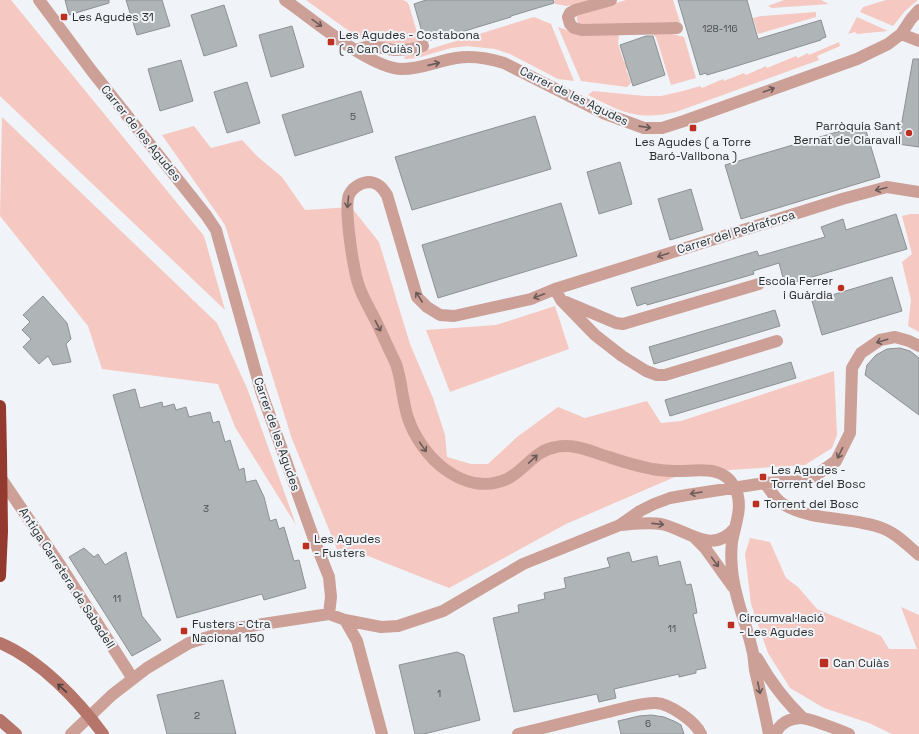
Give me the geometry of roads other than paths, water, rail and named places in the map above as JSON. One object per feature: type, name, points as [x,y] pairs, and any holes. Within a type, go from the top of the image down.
[{"type":"highway","points":[[0,406],[2,531],[0,576]]},
{"type":"main road","points":[[0,643],[12,648],[42,670],[90,716],[103,734]]},
{"type":"main road","points":[[0,720],[16,734]]},
{"type":"street","name":"Carrer de les Agudes","points":[[39,0],[91,70],[203,211],[216,230],[261,392],[329,577],[329,614]]},
{"type":"street","name":"Carrer de les Agudes","points":[[285,0],[355,50],[383,64],[401,69],[419,67],[467,56],[489,58],[504,62],[603,113],[644,128],[662,128],[684,121],[857,59],[888,44],[901,34]]},
{"type":"street","points":[[611,0],[574,10],[568,16],[570,24],[574,28],[582,30],[676,28]]},
{"type":"street","points":[[919,10],[901,34],[919,41]]},
{"type":"street","points":[[355,50],[368,46],[395,50],[411,49],[423,46]]},
{"type":"street","name":"Carrer del Pedraforca","points":[[735,488],[730,480],[722,474],[714,471],[673,471],[652,469],[584,449],[563,445],[545,450],[537,455],[516,474],[499,482],[478,484],[463,480],[448,472],[424,449],[412,428],[408,417],[396,364],[360,289],[355,272],[349,226],[347,203],[348,196],[352,190],[363,183],[370,182],[380,185],[387,195],[417,297],[427,307],[440,315],[454,316],[531,299],[558,295],[842,199],[887,187],[919,192]]},
{"type":"street","points":[[558,295],[616,323],[623,324],[759,284]]},
{"type":"street","points":[[558,295],[596,335],[622,356],[646,371],[658,375],[665,375],[777,341]]},
{"type":"street","points":[[620,526],[640,511],[670,498],[765,483],[800,481],[815,476],[836,461],[850,433],[852,368],[861,353],[880,340],[895,337],[919,346]]},
{"type":"street","name":"Antiga Carretera de Sabadell","points":[[0,477],[60,565],[133,679]]},
{"type":"street","points":[[765,483],[782,504],[808,514],[865,523],[882,528],[892,533],[919,555]]},
{"type":"street","points":[[735,488],[740,504],[731,554],[734,588],[752,650],[770,734]]},
{"type":"street","points":[[71,734],[112,695],[147,668],[189,643],[237,628],[329,614],[344,620],[381,627],[398,626],[443,611],[523,564],[620,526],[642,523],[660,524],[675,528],[694,537],[708,541],[719,541],[729,535],[735,528]]},
{"type":"street","points":[[694,537],[705,548],[734,588]]},
{"type":"street","points":[[344,620],[357,641],[382,734]]},
{"type":"street","points":[[752,650],[770,681],[787,702],[802,717],[849,734]]},
{"type":"street","points":[[518,734],[633,706],[656,703],[670,708],[689,719],[701,734]]},
{"type":"street","points":[[775,734],[785,722],[802,717]]},
{"type":"place","name":"Les Agudes 31","points":[[64,17]]},
{"type":"place","name":"Les Agudes - Costabona ( a Can Cuiàs )","points":[[331,42]]},
{"type":"place","name":"Les Agudes ( a Torre Baró-Vallbona )","points":[[693,128]]},
{"type":"place","name":"Parròquia Sant Bernat de Claravall","points":[[909,133]]},
{"type":"place","name":"Escola Ferrer i Guàrdia","points":[[841,288]]},
{"type":"place","name":"Les Agudes - Torrent del Bosc","points":[[763,477]]},
{"type":"place","name":"Torrent del Bosc","points":[[756,504]]},
{"type":"place","name":"Les Agudes - Fusters","points":[[306,546]]},
{"type":"place","name":"Circumval·lació - Les Agudes","points":[[731,625]]},
{"type":"place","name":"Fusters - Ctra Nacional 150","points":[[184,631]]},
{"type":"place","name":"Can Cuiàs","points":[[824,663]]}]
